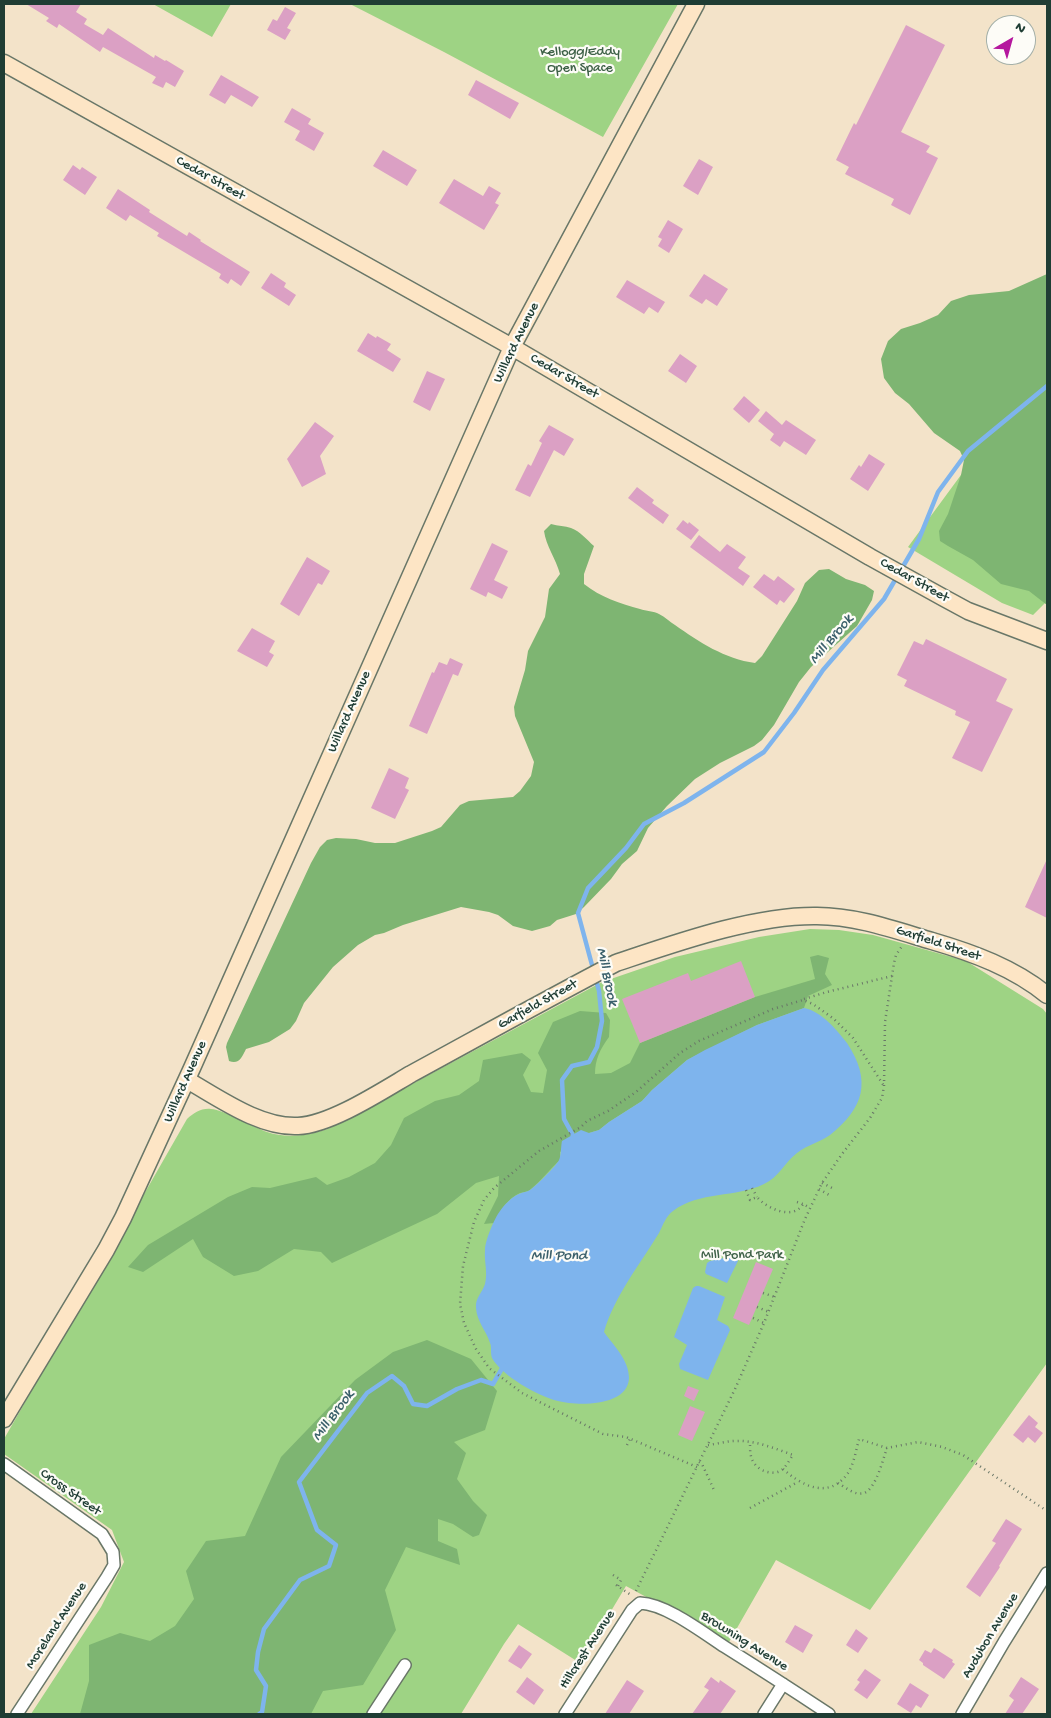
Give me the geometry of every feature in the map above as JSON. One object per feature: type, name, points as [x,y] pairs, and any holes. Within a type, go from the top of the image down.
[{"type":"main road","name":"Willard Avenue","points":[[4,1419],[106,1250],[123,1218],[187,1080],[512,347],[696,4]]},
{"type":"main road","name":"Cedar Street","points":[[4,63],[512,347],[872,558],[968,611],[1047,641]]},
{"type":"main road","name":"Garfield Street","points":[[187,1080],[240,1109],[267,1121],[297,1126],[315,1124],[375,1095],[575,984],[616,964],[659,949],[736,927],[772,919],[818,916],[850,919],[875,925],[970,953],[1034,984],[1047,996]]},
{"type":"street","name":"Cross Street","points":[[4,1464],[102,1534],[114,1552]]},
{"type":"street","name":"Moreland Avenue","points":[[18,1714],[107,1577],[114,1565],[114,1552]]},
{"type":"street","name":"Audubon Avenue","points":[[962,1714],[1047,1573]]},
{"type":"street","name":"Browning Avenue","points":[[640,1603],[650,1603],[662,1609],[829,1714]]},
{"type":"street","name":"Hillcrest Avenue","points":[[565,1714],[632,1610],[640,1603]]},
{"type":"street","points":[[373,1714],[406,1665]]},
{"type":"street","points":[[764,1714],[783,1684]]},
{"type":"path","points":[[637,1588],[708,1445],[764,1323],[810,1208],[822,1183],[870,1118],[882,1098],[884,1086],[885,1022],[896,955],[903,945]]},
{"type":"path","points":[[697,1467],[630,1438],[603,1434],[522,1393],[489,1368],[476,1349],[464,1323],[460,1304],[463,1266],[474,1222],[484,1200],[494,1188],[539,1152],[636,1092],[680,1054],[699,1041],[774,1009],[827,992],[892,976]]},
{"type":"path","points":[[803,1000],[813,1004],[834,1019],[853,1038],[884,1086]]},
{"type":"path","points":[[822,1183],[832,1188]]},
{"type":"path","points":[[752,1188],[765,1206],[786,1212],[799,1210],[803,1204]]},
{"type":"path","points":[[746,1190],[750,1200],[757,1197]]},
{"type":"path","points":[[819,1190],[829,1195]]},
{"type":"path","points":[[797,1202],[810,1208]]},
{"type":"path","points":[[763,1293],[775,1297]]},
{"type":"path","points":[[757,1307],[769,1312]]},
{"type":"path","points":[[753,1318],[764,1323]]},
{"type":"path","points":[[627,1445],[630,1438]]},
{"type":"path","points":[[783,1469],[798,1482],[814,1488],[830,1487],[838,1483],[849,1472],[859,1439],[887,1448],[918,1442],[942,1447],[963,1455],[1047,1511]]},
{"type":"path","points":[[708,1445],[737,1440],[763,1445],[794,1455],[783,1469],[770,1472],[757,1467],[752,1460],[750,1443]]},
{"type":"path","points":[[838,1483],[857,1493],[864,1493],[870,1489],[874,1484],[887,1448]]},
{"type":"path","points":[[699,1462],[702,1464],[714,1490]]},
{"type":"path","points":[[750,1508],[798,1482]]},
{"type":"path","points":[[613,1575],[621,1580],[617,1585],[640,1603]]},
{"type":"green space","points":[[153,4],[231,4],[212,37]]},
{"type":"green space","name":"Kellogg/Eddy Open Space","points":[[350,4],[678,4],[603,137]]},
{"type":"green space","points":[[1047,274],[1047,605],[1029,591],[1001,584],[973,560],[940,541],[939,531],[948,514],[964,460],[960,451],[934,433],[909,404],[895,393],[884,378],[881,359],[888,341],[901,329],[938,315],[951,301],[969,295],[1009,291]]},
{"type":"green space","points":[[1047,358],[1047,601],[1033,615],[1002,603],[908,547]]},
{"type":"green space","points":[[551,524],[574,529],[594,546],[584,574],[584,584],[590,589],[618,602],[657,613],[693,638],[723,654],[744,661],[755,663],[762,656],[797,601],[805,583],[819,570],[829,569],[846,579],[865,585],[874,591],[872,600],[857,626],[811,667],[799,682],[774,725],[762,740],[695,779],[667,806],[648,828],[637,851],[622,864],[611,879],[576,914],[557,920],[550,926],[532,931],[513,926],[498,915],[461,907],[375,935],[358,945],[333,967],[304,1003],[290,1029],[269,1042],[246,1049],[238,1061],[229,1061],[227,1043],[311,863],[320,847],[327,840],[336,838],[356,839],[375,843],[395,843],[441,827],[460,805],[469,801],[513,797],[531,776],[534,762],[515,716],[514,707],[525,670],[528,651],[545,617],[549,589],[560,574],[544,531]]},
{"type":"green space","name":"Mill Pond Park","points":[[810,929],[839,930],[873,935],[966,961],[1043,1009],[1047,1014],[1047,1363],[870,1610],[776,1560],[729,1642],[626,1586],[580,1663],[518,1624],[461,1714],[376,1714],[369,1711],[367,1714],[31,1714],[101,1607],[124,1562],[112,1530],[4,1454],[4,1439],[187,1119],[198,1111],[211,1109],[223,1112],[261,1130],[275,1134],[298,1135],[328,1129],[602,982],[675,957],[759,937]]},
{"type":"green space","points":[[818,955],[829,958],[825,974],[832,985],[808,996],[804,1008],[757,1025],[687,1060],[642,1101],[599,1130],[589,1133],[560,1152],[560,1160],[530,1190],[520,1193],[508,1202],[494,1223],[484,1224],[498,1196],[499,1176],[476,1183],[437,1214],[332,1263],[321,1252],[294,1249],[258,1271],[234,1276],[203,1257],[193,1239],[143,1272],[128,1267],[148,1245],[228,1197],[252,1187],[270,1188],[316,1177],[327,1185],[349,1177],[375,1163],[391,1145],[404,1118],[435,1101],[459,1095],[479,1081],[483,1060],[522,1053],[531,1060],[523,1075],[531,1092],[543,1093],[547,1070],[538,1053],[553,1022],[580,1011],[606,1013],[610,1020],[609,1037],[599,1055],[595,1074],[611,1073],[630,1063],[640,1043],[755,997],[815,979],[810,957]]},
{"type":"green space","points":[[427,1340],[471,1359],[497,1391],[485,1430],[454,1442],[466,1453],[457,1479],[473,1501],[487,1515],[479,1535],[473,1537],[453,1524],[438,1519],[438,1541],[457,1549],[460,1565],[406,1547],[385,1590],[396,1630],[363,1685],[323,1691],[311,1714],[80,1714],[89,1681],[89,1645],[120,1633],[150,1641],[175,1626],[194,1599],[186,1571],[206,1541],[245,1536],[281,1457],[355,1380],[393,1352]]},
{"type":"water","name":"Mill Pond","points":[[804,1008],[816,1013],[828,1022],[847,1043],[855,1057],[862,1082],[857,1104],[851,1115],[842,1125],[822,1140],[797,1153],[777,1174],[764,1184],[742,1191],[694,1200],[668,1215],[659,1233],[621,1293],[608,1319],[604,1332],[626,1365],[629,1378],[626,1388],[620,1395],[600,1402],[589,1404],[566,1403],[531,1390],[504,1372],[492,1358],[491,1345],[478,1318],[476,1304],[486,1280],[486,1241],[495,1219],[504,1206],[516,1195],[529,1191],[546,1176],[560,1158],[562,1141],[581,1130],[589,1133],[599,1130],[642,1101],[687,1060],[705,1050],[757,1025]]},
{"type":"water","points":[[733,1256],[738,1258],[738,1261],[727,1283],[706,1274],[707,1263],[710,1261]]},
{"type":"water","points":[[696,1286],[725,1297],[717,1320],[728,1326],[730,1330],[708,1380],[680,1369],[679,1364],[687,1345],[674,1337],[693,1288]]},
{"type":"building","points":[[26,4],[81,4],[76,12],[87,19],[84,24],[103,35],[108,28],[154,58],[155,55],[184,71],[175,87],[166,82],[163,88],[152,83],[156,77],[103,47],[100,52],[59,24],[57,28],[46,21],[49,18]]},
{"type":"building","points":[[285,7],[296,13],[287,28],[291,30],[285,40],[267,30],[273,19],[277,21]]},
{"type":"building","points":[[906,25],[945,45],[901,132],[930,146],[926,152],[938,158],[910,215],[891,205],[894,199],[845,174],[849,167],[836,160],[854,123],[856,125]]},
{"type":"building","points":[[221,75],[259,97],[252,107],[231,95],[225,104],[209,95]]},
{"type":"building","points":[[476,80],[519,103],[510,119],[468,95]]},
{"type":"building","points":[[292,108],[311,119],[308,124],[324,133],[314,151],[295,140],[300,131],[284,122]]},
{"type":"building","points":[[383,150],[417,170],[407,186],[373,166]]},
{"type":"building","points":[[699,159],[713,167],[698,195],[683,186]]},
{"type":"building","points":[[73,165],[80,170],[82,167],[97,177],[85,195],[63,180]]},
{"type":"building","points":[[454,179],[483,196],[489,186],[501,193],[495,203],[499,205],[484,230],[439,203]]},
{"type":"building","points":[[118,189],[150,210],[149,212],[187,236],[189,232],[250,272],[241,286],[231,279],[228,284],[219,278],[221,274],[157,236],[159,233],[130,215],[126,221],[106,208]]},
{"type":"building","points":[[668,220],[683,229],[669,253],[658,246],[662,239],[658,237]]},
{"type":"building","points":[[271,273],[286,283],[284,287],[296,295],[289,306],[261,288]]},
{"type":"building","points":[[704,274],[728,289],[717,306],[706,299],[702,304],[689,296]]},
{"type":"building","points":[[627,280],[665,302],[658,313],[649,307],[644,314],[616,297]]},
{"type":"building","points":[[368,333],[391,344],[387,350],[401,359],[393,372],[357,351]]},
{"type":"building","points":[[680,354],[697,366],[686,383],[668,371]]},
{"type":"building","points":[[427,371],[445,379],[430,411],[413,402]]},
{"type":"building","points":[[744,396],[760,410],[749,423],[733,409]]},
{"type":"building","points":[[766,411],[782,425],[786,420],[816,440],[806,455],[784,441],[780,447],[770,440],[774,434],[758,421]]},
{"type":"building","points":[[315,422],[334,436],[320,456],[326,474],[302,487],[287,459]]},
{"type":"building","points":[[549,425],[574,439],[564,456],[554,450],[530,497],[515,490],[528,464],[531,466],[542,443],[539,441]]},
{"type":"building","points":[[869,454],[885,464],[868,491],[850,479]]},
{"type":"building","points":[[637,487],[654,500],[652,503],[669,515],[663,524],[628,498]]},
{"type":"building","points":[[683,520],[699,530],[691,540],[676,529]]},
{"type":"building","points":[[699,535],[720,552],[727,544],[746,557],[738,568],[750,576],[743,586],[690,547]]},
{"type":"building","points":[[492,543],[508,551],[494,580],[508,587],[502,599],[488,592],[486,597],[470,589]]},
{"type":"building","points":[[307,557],[330,571],[322,585],[318,583],[299,616],[280,604]]},
{"type":"building","points":[[764,574],[774,581],[778,576],[795,589],[784,603],[780,600],[777,605],[753,587]]},
{"type":"building","points":[[252,628],[275,641],[269,652],[274,655],[267,667],[237,651]]},
{"type":"building","points":[[926,639],[1007,679],[996,701],[1013,709],[982,772],[952,758],[970,722],[955,715],[956,711],[904,686],[907,680],[897,675],[914,641],[923,645]]},
{"type":"building","points":[[450,658],[463,664],[458,676],[453,674],[427,734],[409,726],[432,672],[434,673],[439,662],[447,665]]},
{"type":"building","points":[[389,768],[409,778],[405,788],[409,790],[395,819],[371,808]]},
{"type":"building","points":[[1047,859],[1047,918],[1025,907]]},
{"type":"building","points":[[741,961],[755,997],[640,1043],[622,999],[688,973],[691,981]]},
{"type":"building","points":[[756,1262],[773,1269],[749,1325],[733,1318]]},
{"type":"building","points":[[688,1386],[699,1390],[694,1401],[684,1396]]},
{"type":"building","points":[[690,1406],[705,1412],[692,1441],[678,1435]]},
{"type":"building","points":[[1029,1415],[1038,1423],[1035,1427],[1043,1433],[1035,1443],[1028,1437],[1023,1443],[1013,1435]]},
{"type":"building","points":[[1006,1519],[1022,1529],[980,1597],[966,1587],[996,1543],[992,1541]]},
{"type":"building","points":[[795,1625],[813,1635],[803,1653],[785,1642]]},
{"type":"building","points":[[856,1629],[868,1638],[858,1653],[846,1645]]},
{"type":"building","points":[[519,1645],[532,1654],[521,1669],[508,1661]]},
{"type":"building","points":[[934,1648],[953,1660],[952,1662],[955,1664],[944,1679],[923,1665],[919,1660],[925,1650],[931,1653]]},
{"type":"building","points":[[865,1669],[881,1680],[867,1699],[854,1690],[860,1682],[857,1680]]},
{"type":"building","points":[[527,1677],[544,1690],[534,1705],[516,1692]]},
{"type":"building","points":[[711,1677],[719,1683],[720,1680],[736,1691],[720,1714],[692,1714],[709,1690],[704,1687]]},
{"type":"building","points":[[1021,1677],[1039,1689],[1022,1714],[1005,1714],[1014,1700],[1009,1696]]},
{"type":"building","points":[[627,1680],[644,1691],[629,1714],[605,1714]]},
{"type":"building","points":[[910,1683],[929,1695],[921,1708],[916,1705],[911,1713],[897,1704]]},
{"type":"waterway","name":"Mill Brook","points":[[575,1139],[564,1119],[562,1080],[572,1066],[589,1062],[597,1047],[602,1021],[599,991],[578,913],[588,888],[626,848],[644,824],[684,803],[764,752],[794,713],[823,670],[884,599],[919,539],[938,492],[968,451],[1047,386]]},
{"type":"waterway","name":"Mill Brook","points":[[259,1714],[262,1712],[266,1686],[256,1670],[264,1629],[300,1580],[329,1566],[336,1545],[317,1530],[299,1482],[367,1393],[392,1376],[404,1386],[413,1404],[427,1406],[457,1389],[481,1380],[493,1384],[504,1365]]}]
